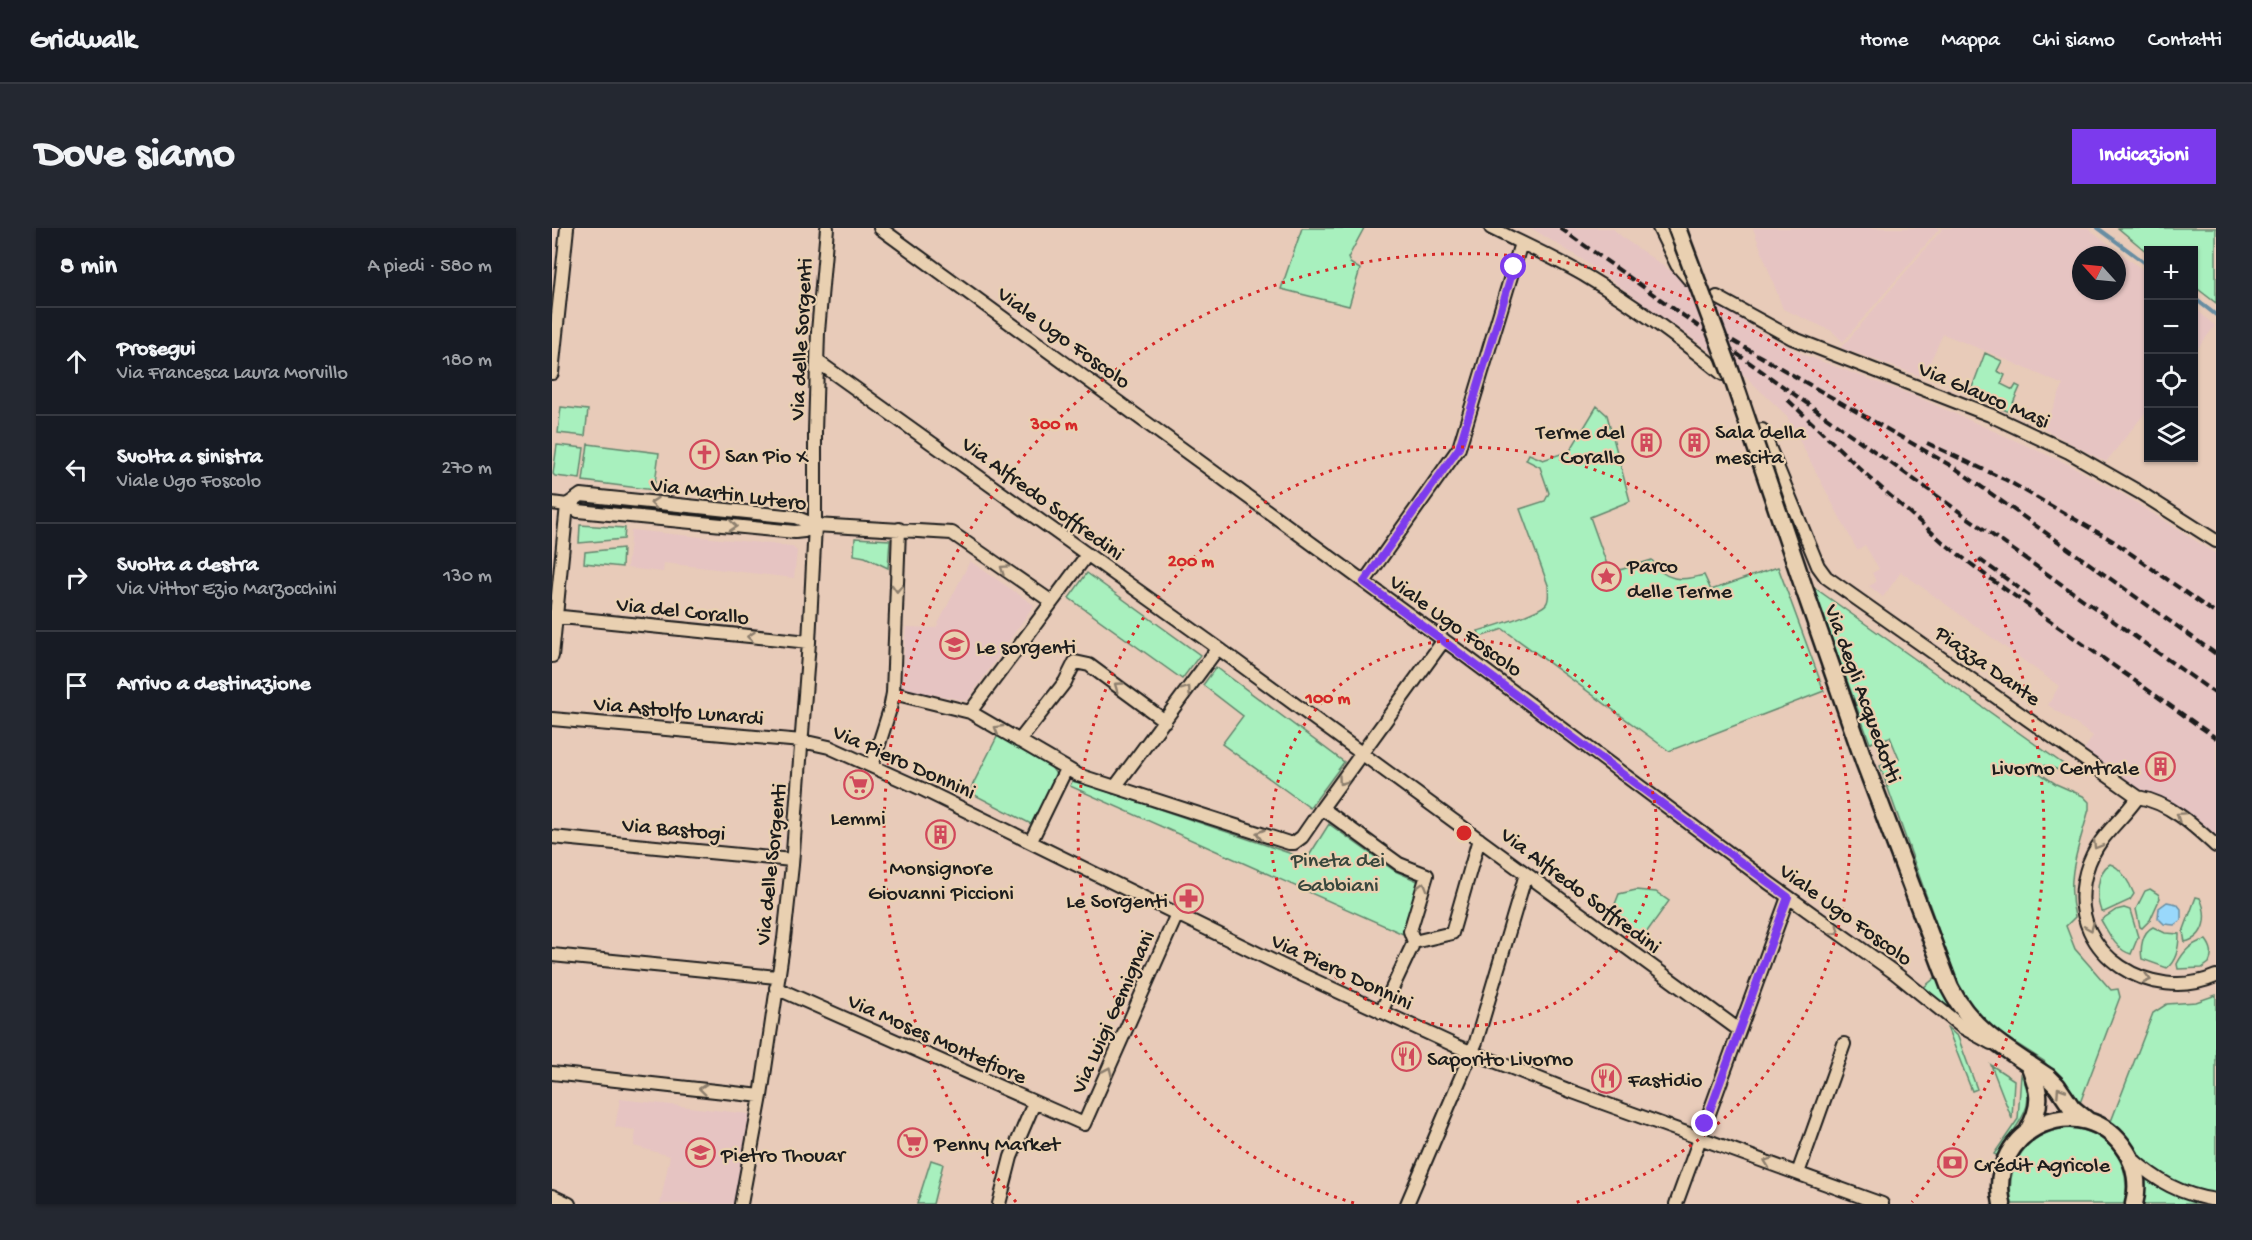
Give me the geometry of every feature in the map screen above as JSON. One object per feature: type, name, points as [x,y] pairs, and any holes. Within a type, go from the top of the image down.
[{"type":"main road","name":"Via degli Acquedotti","points":[[1677,228],[1731,373],[1864,761],[1950,988],[1961,1008],[1978,1028],[2053,1081],[2072,1108],[2088,1121]]},
{"type":"main road","points":[[2028,1131],[2038,1111],[2039,1102],[2030,1064]]},
{"type":"main road","points":[[2002,1204],[2000,1178],[2005,1160],[2014,1144],[2028,1131],[2047,1121],[2068,1118],[2088,1121],[2111,1133],[2123,1146],[2131,1158],[2136,1180],[2134,1204]]},
{"type":"street","points":[[552,373],[567,228]]},
{"type":"street","name":"Via delle Sorgenti","points":[[741,1204],[761,1096],[784,939],[792,860],[809,642],[815,525],[817,361],[823,263],[828,228]]},
{"type":"street","name":"Viale Ugo Foscolo","points":[[880,228],[1444,640],[1788,897],[1895,974],[1962,1027],[1982,1040],[2010,1051]]},
{"type":"street","points":[[1491,228],[1576,270],[1633,305],[1723,374]]},
{"type":"street","points":[[1659,228],[1677,265],[1689,279]]},
{"type":"street","points":[[1364,582],[1459,448],[1521,243]]},
{"type":"street","name":"Via Glauco Masi","points":[[1722,300],[1792,338],[1981,411],[2069,452],[2139,492],[2216,541]]},
{"type":"street","name":"Via Alfredo Soffredini","points":[[817,361],[1218,648],[1738,1030]]},
{"type":"street","name":"Piazza Dante","points":[[1762,430],[1818,566],[1826,577],[2138,797],[2162,804],[2190,823],[2216,846]]},
{"type":"street","name":"Via Martin Lutero","points":[[552,503],[567,505],[581,495],[795,517],[815,525]]},
{"type":"street","points":[[552,656],[554,616],[567,505]]},
{"type":"street","points":[[815,525],[952,533],[1052,602]]},
{"type":"street","points":[[872,766],[893,693],[899,529]]},
{"type":"street","points":[[970,712],[1087,555]]},
{"type":"street","name":"Via del Corallo","points":[[554,616],[809,642]]},
{"type":"street","points":[[893,693],[970,712],[1066,769],[1115,788],[1292,843],[1302,837],[1444,640]]},
{"type":"street","points":[[1115,788],[1218,648]]},
{"type":"street","points":[[1019,741],[1065,682],[1075,662],[1089,665],[1165,721]]},
{"type":"street","name":"Via Astolfo Lunardi","points":[[552,718],[802,741]]},
{"type":"street","name":"Via Piero Donnini","points":[[802,741],[829,747],[872,766],[1381,1012],[1472,1052],[1572,1092],[1882,1204]]},
{"type":"street","points":[[1030,842],[1066,769]]},
{"type":"street","points":[[2127,789],[2127,811]]},
{"type":"street","points":[[2138,797],[2092,853],[2082,893],[2084,913],[2097,942],[2116,965],[2130,974],[2162,983],[2188,984],[2216,976]]},
{"type":"street","points":[[1322,808],[1399,864],[1427,875],[1410,931],[1414,942],[1381,1012]]},
{"type":"street","name":"Via Bastogi","points":[[552,837],[792,860]]},
{"type":"street","points":[[1414,942],[1452,933],[1479,839]]},
{"type":"street","points":[[1407,1204],[1472,1052],[1527,874]]},
{"type":"street","points":[[1676,1204],[1788,897]]},
{"type":"street","name":"Via Luigi Gemignani","points":[[1084,1124],[1178,914]]},
{"type":"street","name":"Via Moses Montefiore","points":[[552,955],[776,982],[1034,1103],[1084,1124]]},
{"type":"street","points":[[1798,1173],[1844,1044]]},
{"type":"street","points":[[552,1073],[761,1096]]},
{"type":"street","points":[[999,1204],[1011,1157],[1034,1103]]},
{"type":"street","points":[[2131,1158],[2163,1184],[2192,1195],[2216,1200]]},
{"type":"street","points":[[552,1196],[569,1204]]},
{"type":"shaded area","points":[[1531,228],[1612,228],[1756,330],[1807,356],[1915,396],[2070,465],[2124,495],[2216,554],[2216,847],[2084,750],[2093,736],[2048,705],[2059,686],[1901,572],[1883,597],[1869,586],[1876,582],[1872,573],[1879,569],[1865,545],[1857,550],[1786,415],[1745,376],[1580,258]]},
{"type":"shaded area","points":[[1753,228],[1940,228],[1843,342],[1832,331],[1783,309]]},
{"type":"shaded area","points":[[1943,228],[2088,228],[2111,246],[2072,246],[2072,300],[2126,300],[2126,257],[2144,271],[2144,414],[2106,462],[2044,429],[2063,385],[1943,334],[1923,377],[1841,348]]},
{"type":"shaded area","points":[[2198,311],[2215,326],[2198,348]]},
{"type":"shaded area","points":[[631,530],[792,546],[797,551],[794,578],[664,563],[663,572],[627,568]]},
{"type":"shaded area","name":"Le sorgenti","points":[[970,561],[1034,605],[967,701],[901,688],[906,627],[936,628]]},
{"type":"shaded area","name":"Pietro Thouar","points":[[620,1099],[749,1114],[734,1204],[660,1204],[670,1156],[634,1146],[636,1130],[615,1127]]},
{"type":"green space","points":[[1302,228],[1364,228],[1348,258],[1350,263],[1360,269],[1349,306],[1281,289]]},
{"type":"green space","points":[[2118,228],[2216,228],[2216,303],[2198,289],[2198,246],[2144,246],[2144,250]]},
{"type":"green space","points":[[1985,353],[2002,361],[1997,371],[2005,375],[2001,384],[2013,390],[2016,385],[2020,387],[2009,412],[1970,393]]},
{"type":"green space","name":"Parco delle Terme","points":[[1597,406],[1607,415],[1630,501],[1590,517],[1610,573],[1652,560],[1662,572],[1674,578],[1704,575],[1711,590],[1778,567],[1824,691],[1669,751],[1503,629],[1480,637],[1478,631],[1525,615],[1546,604],[1548,585],[1520,509],[1545,501],[1549,493],[1540,467],[1526,460],[1529,454],[1543,460],[1570,451]]},
{"type":"green space","points":[[561,407],[588,410],[585,436],[558,433]]},
{"type":"green space","points":[[588,444],[659,453],[654,490],[583,481]]},
{"type":"green space","points":[[557,445],[584,448],[580,479],[553,474]]},
{"type":"green space","points":[[580,525],[625,528],[624,539],[579,543]]},
{"type":"green space","points":[[855,538],[890,540],[888,568],[865,557],[854,555]]},
{"type":"green space","points":[[623,548],[622,567],[584,563],[585,552]]},
{"type":"green space","points":[[1087,573],[1200,655],[1182,679],[1069,598]]},
{"type":"green space","points":[[1812,586],[2063,764],[2059,770],[2044,765],[2039,773],[2056,784],[2083,796],[2089,802],[2072,875],[2072,902],[2075,917],[2066,926],[2075,949],[2111,990],[2118,989],[2120,997],[2080,1103],[2074,1100],[2044,1061],[1982,1022],[1960,990],[1880,766],[1899,759],[1890,737],[1870,743]]},
{"type":"green space","points":[[1216,667],[1344,762],[1310,808],[1222,744],[1243,716],[1203,685]]},
{"type":"green space","points":[[998,735],[1051,767],[1056,774],[1033,825],[969,792]]},
{"type":"green space","name":"Pineta dei Gabbiani","points":[[1073,780],[1307,859],[1329,824],[1395,871],[1420,882],[1403,934],[1070,786]]},
{"type":"green space","points":[[2110,864],[2121,872],[2134,894],[2130,900],[2104,912],[2099,906],[2098,886],[2102,873]]},
{"type":"green space","points":[[2150,889],[2160,898],[2150,920],[2142,928],[2136,909],[2145,891]]},
{"type":"green space","points":[[1636,890],[1656,892],[1669,901],[1641,940],[1616,921],[1619,916],[1615,904],[1619,894]]},
{"type":"green space","points":[[2196,897],[2200,898],[2203,905],[2203,924],[2197,935],[2185,942],[2183,932]]},
{"type":"green space","points":[[2124,908],[2130,910],[2138,937],[2131,954],[2117,945],[2101,920],[2116,910]]},
{"type":"green space","points":[[2153,927],[2165,933],[2179,934],[2177,953],[2167,968],[2142,959],[2143,941],[2146,933]]},
{"type":"green space","points":[[2206,940],[2211,951],[2209,963],[2202,968],[2178,969],[2177,964],[2185,952],[2192,945]]},
{"type":"green space","points":[[1936,977],[1955,1017],[1923,988]]},
{"type":"green space","points":[[2216,995],[2215,1193],[2186,1187],[2160,1175],[2110,1124],[2153,1013],[2167,1004],[2196,1002]]},
{"type":"green space","points":[[1947,1027],[1958,1037],[1977,1089],[1972,1091]]},
{"type":"green space","points":[[1991,1065],[2014,1080],[2012,1119]]},
{"type":"green space","points":[[2021,1075],[2028,1098],[2026,1108],[1998,1156],[1994,1154],[2018,1119]]},
{"type":"green space","points":[[2068,1128],[2083,1130],[2095,1135],[2115,1152],[2125,1176],[2124,1204],[2012,1204],[2010,1189],[2012,1176],[2015,1163],[2022,1152],[2041,1136]]},
{"type":"green space","points":[[931,1160],[943,1164],[933,1204],[917,1204]]},
{"type":"green space","points":[[2143,1175],[2162,1189],[2204,1204],[2140,1204]]},
{"type":"water","points":[[2167,902],[2177,904],[2181,909],[2181,920],[2174,925],[2164,924],[2158,918],[2159,908]]},
{"type":"waterway","points":[[2098,228],[2144,262]]},
{"type":"waterway","points":[[2197,300],[2216,315]]},
{"type":"railway","points":[[1560,228],[2216,694]]},
{"type":"railway","points":[[1721,334],[1955,468],[2216,654]]},
{"type":"railway","points":[[1788,400],[1870,478],[1945,544],[1988,577],[2216,738]]},
{"type":"railway","points":[[1927,443],[2006,480],[2113,541],[2216,614]]},
{"type":"railway","points":[[1979,559],[2030,596]]},
{"type":"place","name":"Terme del Corallo","points":[[1646,443]]},
{"type":"place","name":"Sala della mescita","points":[[1694,443]]},
{"type":"place","name":"San Pio X","points":[[704,454]]},
{"type":"place","name":"Parco delle Terme","points":[[1606,577]]},
{"type":"place","name":"Le sorgenti","points":[[955,645]]},
{"type":"place","name":"Livorno Centrale","points":[[2160,766]]},
{"type":"place","name":"Lemmi","points":[[858,784]]},
{"type":"place","name":"Monsignore Giovanni Piccioni","points":[[941,834]]},
{"type":"place","name":"Le Sorgenti","points":[[1189,899]]},
{"type":"place","name":"Saporito Livorno","points":[[1406,1057]]},
{"type":"place","name":"Fastidio","points":[[1607,1078]]},
{"type":"place","name":"Penny Market","points":[[913,1142]]},
{"type":"place","name":"Pietro Thouar","points":[[700,1153]]},
{"type":"place","name":"Crédit Agricole","points":[[1953,1163]]},
{"type":"route","points":[[1514,267],[1459,448],[1450,464],[1364,582],[1788,897],[1705,1124]]}]
